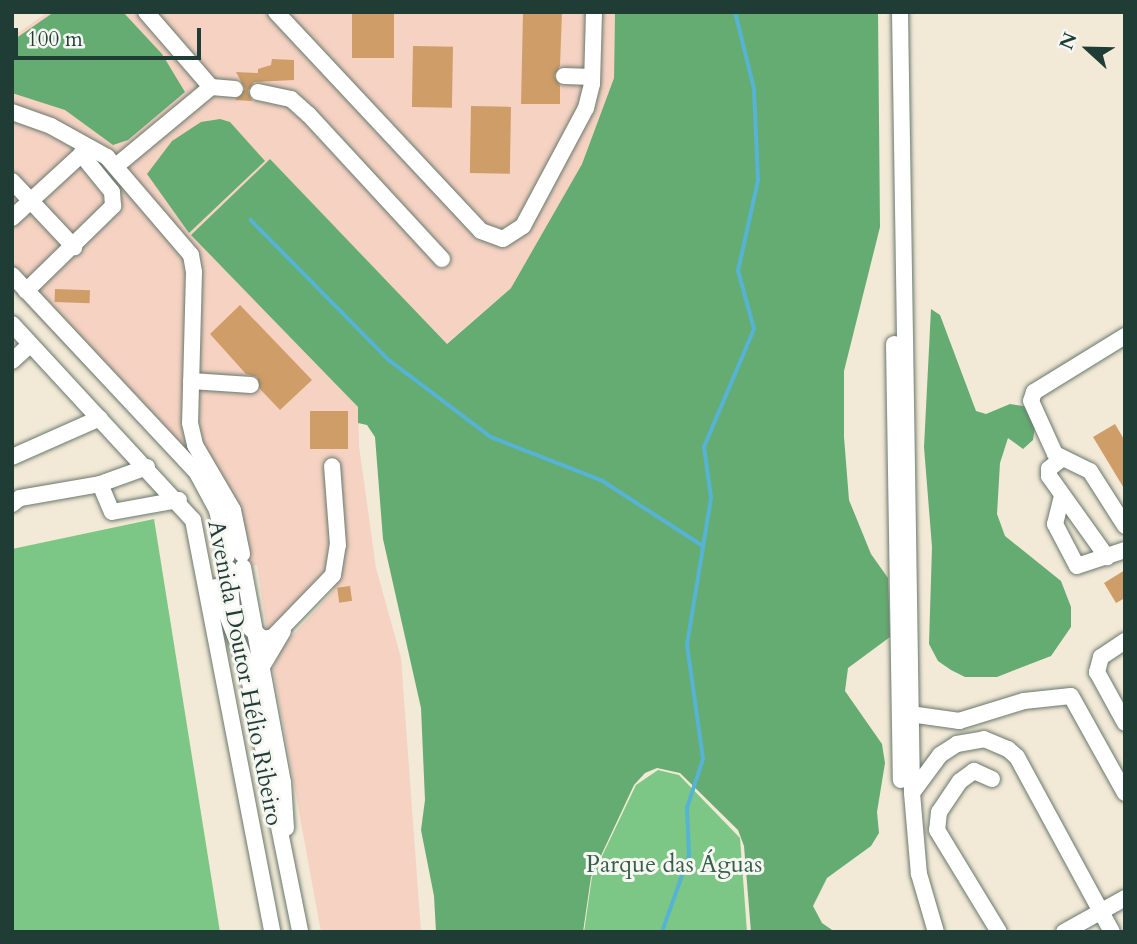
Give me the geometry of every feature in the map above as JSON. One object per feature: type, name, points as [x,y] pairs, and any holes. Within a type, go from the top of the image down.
[{"type":"street","points":[[146,12],[211,86],[235,89]]},
{"type":"street","points":[[276,12],[481,231],[495,238],[510,237],[523,226],[586,108],[592,77],[594,12]]},
{"type":"street","points":[[890,12],[905,713],[919,874],[936,932]]},
{"type":"street","points":[[900,12],[905,848],[925,932]]},
{"type":"street","points":[[564,76],[592,77]]},
{"type":"street","points":[[116,166],[211,86]]},
{"type":"street","points":[[258,92],[291,100],[309,115],[442,259]]},
{"type":"street","points":[[16,119],[116,166],[194,263],[191,389],[195,445],[228,496],[240,532],[235,562],[233,619],[221,651]]},
{"type":"street","points":[[12,218],[85,150]]},
{"type":"street","points":[[26,291],[109,214],[114,202],[112,192],[85,150]]},
{"type":"street","points":[[12,181],[74,247]]},
{"type":"street","points":[[12,275],[154,425],[208,491],[235,562],[252,631],[255,676]]},
{"type":"street","name":"Avenida Doutor Hélio Ribeiro","points":[[12,324],[178,500],[193,520],[202,552],[221,651],[272,932]]},
{"type":"street","points":[[1125,336],[1034,392],[1031,401],[1060,460],[1090,471],[1125,526]]},
{"type":"street","points":[[12,360],[31,344]]},
{"type":"street","points":[[191,389],[251,385]]},
{"type":"street","points":[[154,425],[169,429],[181,425],[191,389]]},
{"type":"street","points":[[12,457],[100,418]]},
{"type":"street","points":[[1060,460],[1048,472],[1062,496],[1107,557]]},
{"type":"street","points":[[226,679],[239,686],[255,676],[284,629],[333,575],[338,545],[332,466]]},
{"type":"street","points":[[12,504],[20,498],[100,484],[147,467]]},
{"type":"street","points":[[100,484],[113,512],[178,500]]},
{"type":"street","points":[[1062,496],[1055,524],[1077,565],[1125,550]]},
{"type":"street","points":[[202,552],[233,619],[255,676]]},
{"type":"street","points":[[233,619],[266,640],[284,629]]},
{"type":"street","points":[[1125,641],[1101,657],[1097,672],[1125,723]]},
{"type":"street","name":"Avenida Doutor Hélio Ribeiro","points":[[255,676],[300,932]]},
{"type":"street","points":[[905,713],[959,721],[1037,698],[1071,696],[1079,703],[1125,793]]},
{"type":"street","points":[[912,793],[940,755],[957,744],[984,739],[1008,749],[1017,757],[1112,932]]},
{"type":"street","points":[[992,779],[974,771],[960,781],[939,813],[937,830],[999,932]]},
{"type":"street","points":[[1064,932],[1125,898]]},
{"type":"shaded area","points":[[48,12],[615,12],[614,78],[582,164],[511,288],[446,344],[270,159],[312,359],[358,407],[359,446],[376,568],[401,658],[421,932],[321,932],[273,669],[281,648],[334,590],[322,578],[267,631],[257,565],[223,570],[212,513],[190,477],[12,290],[12,37]]},
{"type":"green space","points":[[54,12],[123,12],[162,54],[185,92],[128,140],[113,145],[65,110],[12,93],[12,41]]},
{"type":"green space","points":[[615,12],[878,12],[880,227],[844,371],[844,437],[849,500],[871,554],[888,578],[890,637],[848,668],[845,691],[882,744],[885,763],[877,812],[879,833],[871,846],[827,878],[813,906],[822,923],[835,932],[751,932],[744,846],[738,830],[680,773],[657,768],[645,773],[634,785],[591,877],[583,932],[436,932],[434,896],[421,830],[425,800],[421,708],[383,539],[375,437],[367,425],[358,423],[358,407],[191,235],[270,159],[447,344],[511,288],[582,164],[614,78]]},
{"type":"green space","points":[[220,119],[230,122],[265,161],[189,233],[147,174],[172,141],[201,122]]},
{"type":"green space","points":[[931,309],[940,315],[976,411],[986,414],[1010,404],[1030,407],[1036,421],[1033,440],[1023,449],[1008,438],[1000,463],[997,514],[1005,536],[1061,581],[1071,607],[1071,627],[1051,656],[997,677],[965,677],[938,661],[929,644],[932,547],[924,447]]},
{"type":"green space","points":[[154,519],[220,932],[12,932],[12,549]]},
{"type":"green space","name":"Parque das Águas","points":[[658,770],[679,775],[740,838],[747,932],[584,932],[592,877],[636,785]]},
{"type":"building","points":[[352,12],[394,12],[394,58],[352,58]]},
{"type":"building","points":[[523,12],[562,12],[560,66],[554,76],[560,85],[560,104],[521,104]]},
{"type":"building","points":[[413,46],[453,47],[452,108],[412,107]]},
{"type":"building","points":[[272,59],[294,60],[294,80],[254,82],[248,91],[252,101],[235,100],[245,89],[236,72],[258,73],[258,69],[271,65]]},
{"type":"building","points":[[471,106],[511,107],[510,174],[470,173]]},
{"type":"building","points":[[55,289],[90,290],[90,303],[55,302]]},
{"type":"building","points":[[240,305],[312,380],[280,410],[260,389],[257,377],[246,374],[210,334]]},
{"type":"building","points":[[310,411],[348,411],[348,449],[310,449]]},
{"type":"building","points":[[1115,424],[1125,441],[1125,490],[1093,437]]},
{"type":"building","points":[[1125,570],[1125,598],[1116,603],[1104,583]]},
{"type":"building","points":[[350,586],[352,601],[339,603],[337,588]]},
{"type":"waterway","points":[[662,932],[689,856],[687,808],[703,759],[687,645],[711,498],[704,447],[754,329],[738,271],[758,181],[754,89],[735,12]]},
{"type":"waterway","points":[[251,220],[389,360],[491,437],[603,481],[703,546]]}]
